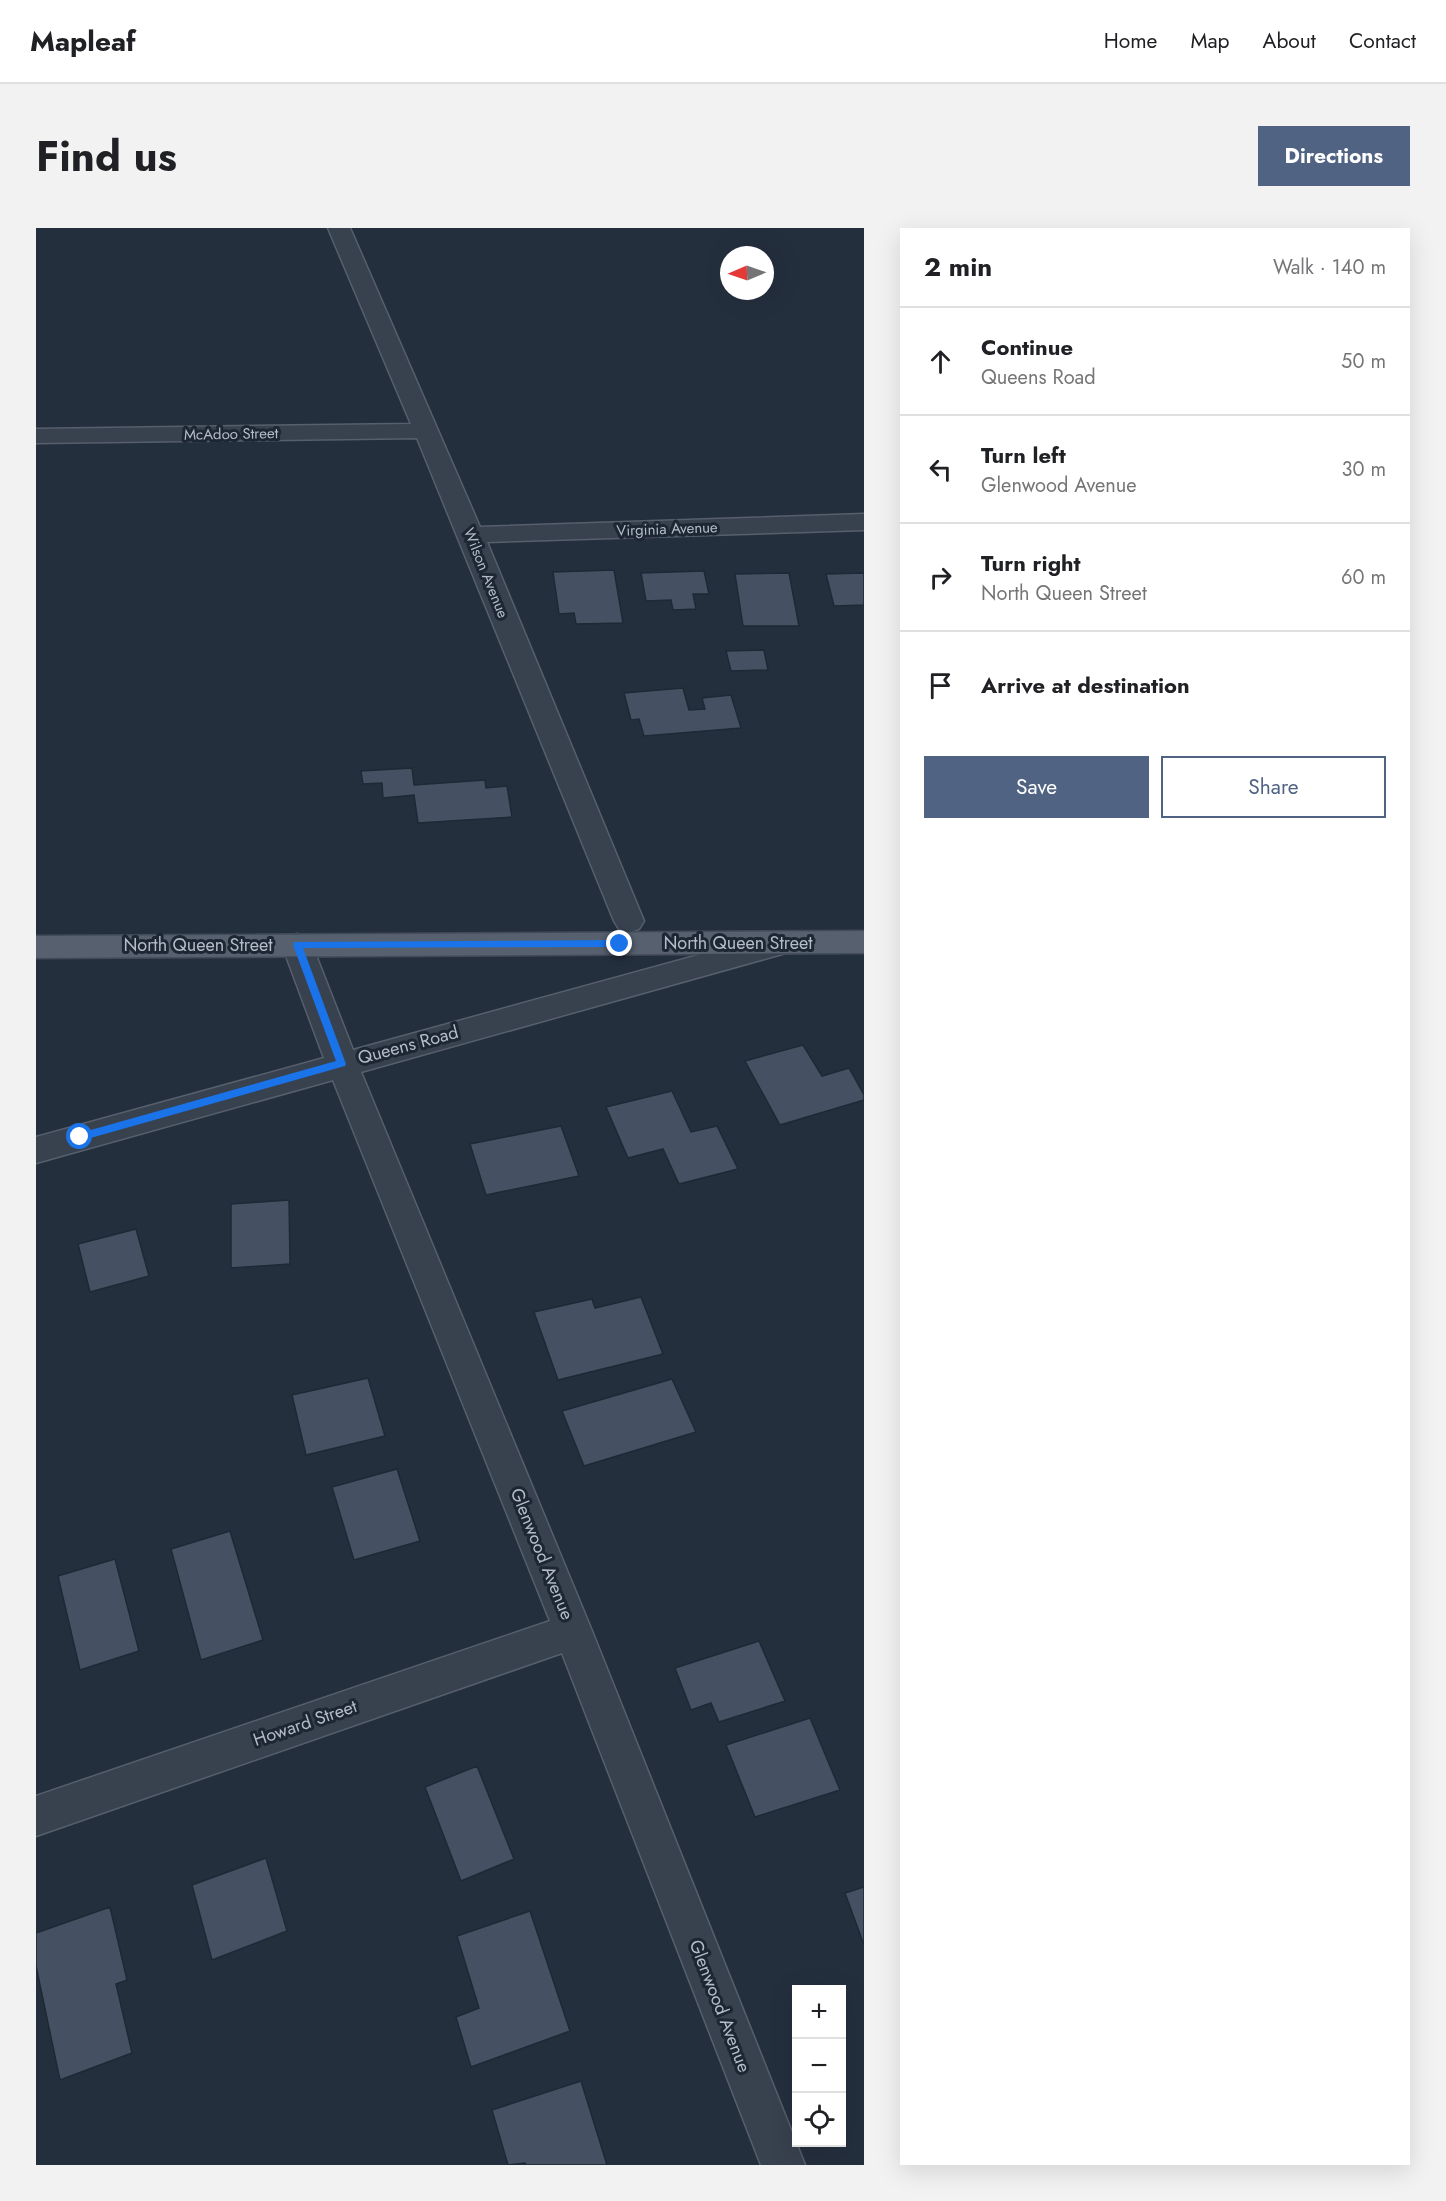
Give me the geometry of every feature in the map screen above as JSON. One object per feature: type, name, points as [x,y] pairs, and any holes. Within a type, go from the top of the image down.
[{"type":"main road","name":"North Queen Street","points":[[36,947],[864,942]]},
{"type":"street","name":"Wilson Avenue","points":[[339,228],[471,536],[629,921]]},
{"type":"street","name":"McAdoo Street","points":[[36,436],[426,431]]},
{"type":"street","name":"Virginia Avenue","points":[[471,536],[864,522]]},
{"type":"street","name":"Queens Road","points":[[36,1150],[782,943]]},
{"type":"street","name":"Glenwood Avenue","points":[[297,945],[342,1064],[573,1631],[783,2165]]},
{"type":"street","name":"Howard Street","points":[[36,1816],[573,1631]]},
{"type":"building","points":[[614,570],[623,623],[576,624],[574,613],[559,614],[553,572]]},
{"type":"building","points":[[704,571],[709,594],[693,594],[696,609],[673,610],[671,600],[646,601],[641,573]]},
{"type":"building","points":[[789,573],[799,626],[743,626],[735,574]]},
{"type":"building","points":[[864,573],[864,605],[834,606],[826,574]]},
{"type":"building","points":[[764,650],[768,670],[731,671],[726,651]]},
{"type":"building","points":[[683,688],[689,710],[705,709],[702,698],[731,695],[741,728],[644,736],[639,719],[631,720],[624,693]]},
{"type":"building","points":[[412,768],[414,785],[485,780],[486,788],[507,786],[512,817],[418,823],[414,795],[383,798],[382,783],[363,784],[361,771]]},
{"type":"building","points":[[803,1045],[822,1076],[849,1068],[864,1095],[864,1100],[780,1125],[745,1061]]},
{"type":"building","points":[[672,1091],[691,1132],[717,1126],[738,1169],[679,1184],[663,1149],[628,1158],[606,1107]]},
{"type":"building","points":[[561,1126],[579,1176],[486,1195],[470,1144]]},
{"type":"building","points":[[289,1200],[290,1264],[231,1268],[231,1204]]},
{"type":"building","points":[[136,1229],[149,1276],[90,1292],[78,1244]]},
{"type":"building","points":[[641,1297],[663,1354],[558,1380],[534,1312],[592,1299],[595,1308]]},
{"type":"building","points":[[368,1378],[385,1436],[306,1455],[292,1395]]},
{"type":"building","points":[[672,1379],[696,1432],[584,1466],[562,1411]]},
{"type":"building","points":[[397,1469],[420,1541],[354,1560],[332,1487]]},
{"type":"building","points":[[230,1531],[263,1640],[201,1660],[171,1549]]},
{"type":"building","points":[[115,1559],[139,1651],[80,1670],[58,1576]]},
{"type":"building","points":[[759,1641],[785,1701],[719,1722],[711,1703],[691,1710],[675,1668]]},
{"type":"building","points":[[810,1718],[840,1790],[755,1817],[726,1745]]},
{"type":"building","points":[[477,1766],[514,1859],[461,1881],[425,1787]]},
{"type":"building","points":[[266,1858],[287,1931],[212,1960],[192,1885]]},
{"type":"building","points":[[864,1887],[864,1945],[845,1893]]},
{"type":"building","points":[[110,1907],[127,1980],[116,1984],[132,2053],[60,2080],[36,1966],[36,1933]]},
{"type":"building","points":[[530,1911],[570,2031],[471,2067],[456,2017],[479,2008],[457,1936]]},
{"type":"building","points":[[581,2081],[607,2165],[526,2165],[525,2163],[508,2165],[492,2110]]},
{"type":"route","points":[[80,1137],[342,1064],[297,945],[620,944]]}]
